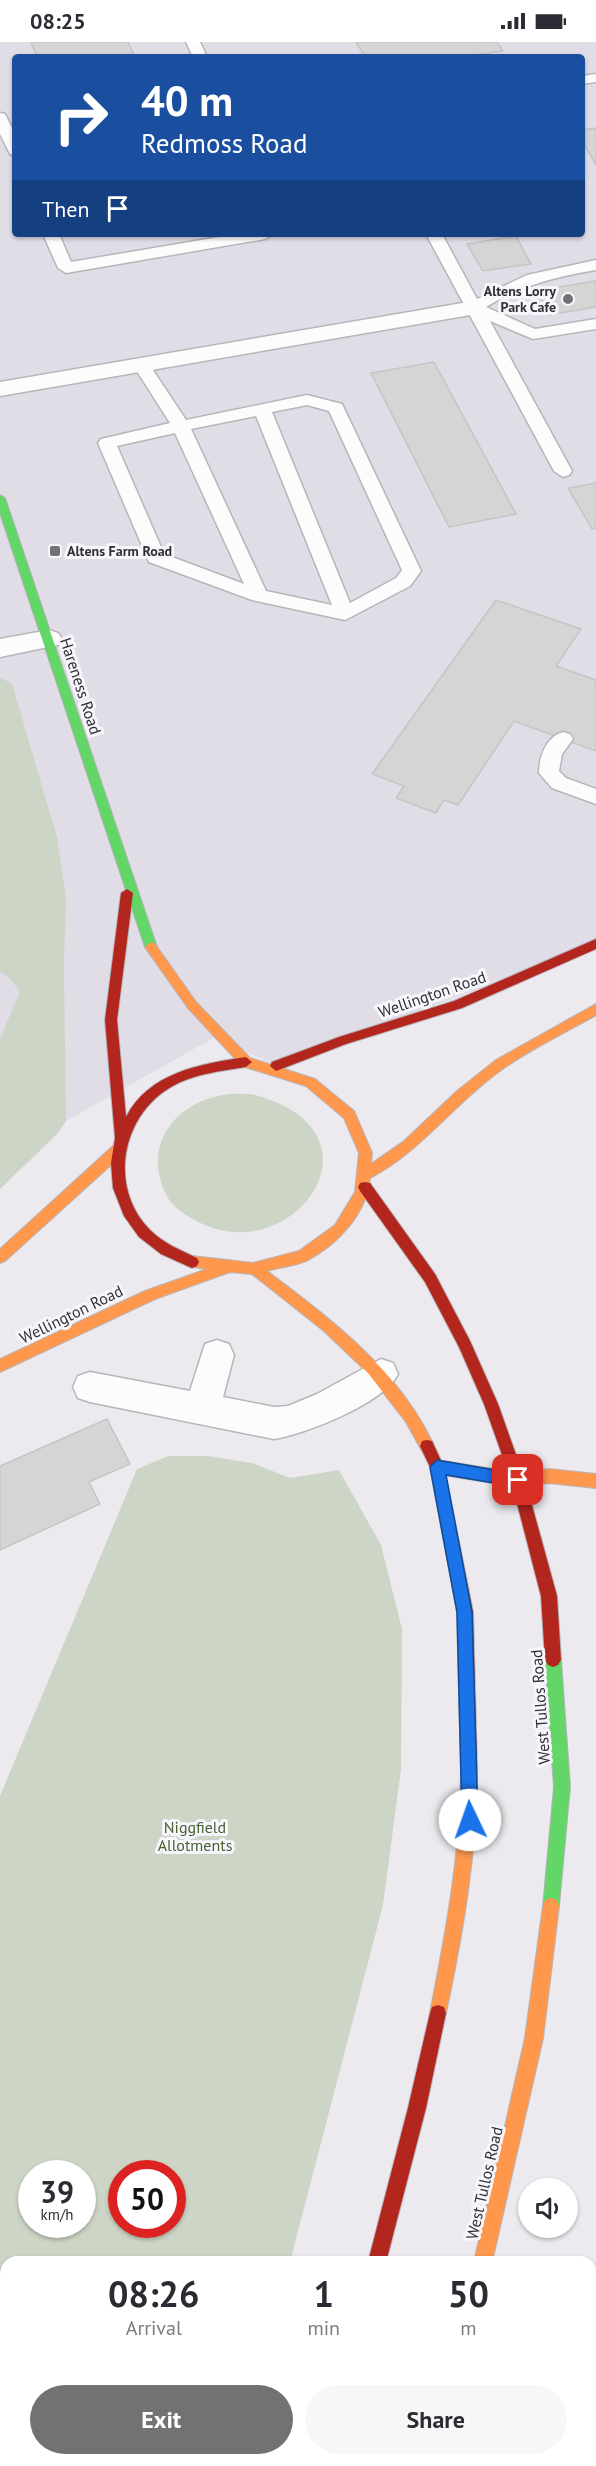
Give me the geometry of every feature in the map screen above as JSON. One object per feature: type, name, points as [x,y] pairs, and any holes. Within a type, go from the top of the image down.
[{"type":"main road","name":"Hareness Road","points":[[0,498],[148,941],[166,973],[211,1028],[246,1062]]},
{"type":"main road","name":"Hareness Road","points":[[122,1136],[111,1020],[128,884]]},
{"type":"main road","name":"Wellington Road","points":[[276,1066],[343,1040],[458,1005],[596,944]]},
{"type":"main road","points":[[366,1180],[500,1064],[596,1009]]},
{"type":"main road","points":[[246,1062],[276,1066],[314,1081],[345,1106],[363,1138],[366,1180],[351,1217],[327,1242],[294,1260],[255,1269],[225,1269],[192,1262],[162,1249],[139,1228],[123,1204],[116,1177],[118,1150],[122,1136],[140,1106],[170,1082],[204,1068],[246,1062]]},
{"type":"main road","points":[[0,1257],[118,1150]]},
{"type":"main road","name":"West Tullos Road","points":[[366,1180],[430,1278],[465,1345],[491,1404],[518,1480],[549,1596],[562,1787],[551,1908],[534,2038],[484,2256]]},
{"type":"main road","name":"Wellington Road","points":[[0,1366],[150,1295],[225,1269]]},
{"type":"main road","points":[[255,1269],[340,1334],[381,1374],[414,1420],[437,1467],[465,1612],[470,1820],[453,1941],[417,2108],[379,2256]]},
{"type":"main road","points":[[437,1467],[518,1480],[549,1476],[596,1481]]},
{"type":"street","points":[[0,389],[474,308]]},
{"type":"street","points":[[0,648],[49,639]]},
{"type":"street","points":[[202,1410],[217,1355]]},
{"type":"street","points":[[90,1387],[274,1423],[295,1422],[381,1374]]},
{"type":"lane","points":[[2,126],[12,145]]},
{"type":"lane","points":[[52,237],[66,268],[247,237]]},
{"type":"lane","points":[[436,237],[563,471]]},
{"type":"lane","points":[[474,308],[503,288],[539,275],[596,265]]},
{"type":"lane","points":[[474,308],[533,334],[596,324]]},
{"type":"lane","points":[[141,365],[181,426],[260,596]]},
{"type":"lane","points":[[307,400],[336,408],[412,572],[404,582],[345,614],[260,596],[156,558],[107,443],[262,409],[307,400]]},
{"type":"lane","points":[[262,409],[345,614]]},
{"type":"lane","points":[[563,739],[554,749],[548,762],[549,772],[559,783],[596,796]]},
{"type":"shaded area","points":[[0,42],[596,42],[596,944],[276,1066],[215,1037],[66,1121],[58,1133],[0,1189]]},
{"type":"green space","points":[[0,677],[12,684],[57,837],[66,899],[64,963],[66,1121],[58,1133],[0,1189],[0,1039],[20,991],[8,977],[0,972]]},
{"type":"green space","points":[[251,1094],[293,1111],[316,1135],[323,1161],[316,1188],[298,1210],[271,1226],[239,1232],[205,1225],[180,1211],[168,1198],[160,1180],[158,1163],[160,1147],[166,1132],[189,1108],[223,1095]]},
{"type":"green space","name":"Niggfield Allotments","points":[[168,1456],[208,1456],[252,1463],[290,1478],[339,1470],[381,1545],[402,1629],[401,1769],[383,1905],[292,2256],[0,2256],[0,1796],[137,1469]]},
{"type":"building","points":[[31,42],[128,42],[134,54],[36,54]]},
{"type":"building","points":[[356,42],[497,42],[503,51],[482,54],[363,54]]},
{"type":"building","points":[[596,128],[596,165],[585,145],[585,130]]},
{"type":"building","points":[[517,237],[531,264],[483,271],[467,244]]},
{"type":"building","name":"Altens Lorry Park Cafe","points":[[596,281],[596,307],[549,315],[534,291]]},
{"type":"building","points":[[434,362],[516,514],[449,527],[371,373]]},
{"type":"building","points":[[596,483],[596,528],[592,529],[568,488]]},
{"type":"building","points":[[496,600],[581,629],[556,666],[596,680],[596,751],[514,721],[458,805],[444,800],[436,813],[396,798],[404,786],[372,774]]},
{"type":"building","points":[[107,1419],[130,1464],[89,1482],[100,1504],[0,1550],[0,1466]]},
{"type":"traffic: fast","points":[[0,498],[151,947]]},
{"type":"traffic: fast","points":[[551,1906],[562,1787],[553,1660]]},
{"type":"traffic: slow","points":[[151,947],[192,1005],[246,1062]]},
{"type":"traffic: slow","points":[[367,1174],[409,1145],[462,1095],[500,1064],[596,1009]]},
{"type":"traffic: slow","points":[[192,1262],[253,1269],[303,1256],[340,1229],[362,1193],[366,1153],[349,1114],[310,1082],[246,1062]]},
{"type":"traffic: slow","points":[[0,1257],[118,1150]]},
{"type":"traffic: slow","points":[[0,1366],[150,1295],[225,1269]]},
{"type":"traffic: slow","points":[[255,1269],[352,1347],[393,1392],[427,1446]]},
{"type":"traffic: slow","points":[[437,1467],[518,1480],[549,1476],[596,1481]]},
{"type":"traffic: slow","points":[[438,2013],[456,1922],[465,1861],[469,1769]]},
{"type":"traffic: slow","points":[[484,2256],[534,2038],[551,1906]]},
{"type":"traffic: jam","points":[[121,1136],[111,1020],[127,893]]},
{"type":"traffic: jam","points":[[276,1066],[343,1040],[458,1005],[596,944]]},
{"type":"traffic: jam","points":[[192,1262],[165,1250],[144,1233],[129,1212],[120,1188],[117,1163],[122,1137],[134,1113],[165,1084],[198,1071],[246,1062]]},
{"type":"traffic: jam","points":[[365,1187],[430,1278],[465,1345],[491,1404],[518,1480],[549,1596],[553,1660]]},
{"type":"traffic: jam","points":[[427,1446],[437,1467],[465,1612],[469,1769]]},
{"type":"traffic: jam","points":[[379,2256],[417,2108],[438,2013]]},
{"type":"place","name":"Altens Lorry Park Cafe","points":[[568,299]]},
{"type":"place","name":"Altens Farm Road","points":[[55,551]]},
{"type":"route","points":[[470,1820],[465,1612],[437,1467],[518,1480]]}]
